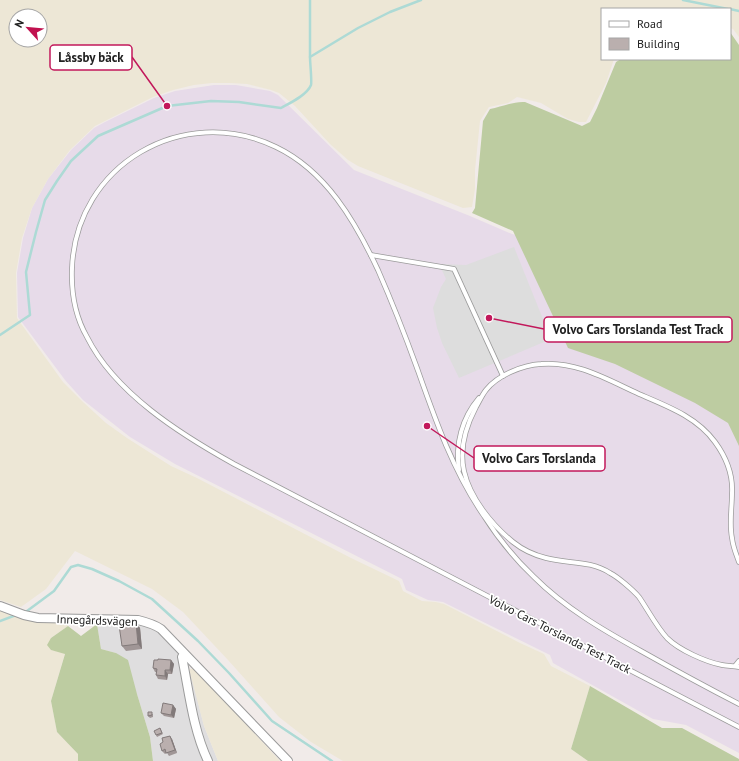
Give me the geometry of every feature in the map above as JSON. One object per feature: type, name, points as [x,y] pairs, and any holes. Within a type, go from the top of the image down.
[{"type":"street","name":"Innegårdsvägen","points":[[0,606],[24,615],[38,618],[138,620],[156,625],[288,761]]},
{"type":"street","points":[[184,654],[182,657],[197,731],[202,749],[208,761]]},
{"type":"lane","name":"Volvo Cars Torslanda Test Track","points":[[739,704],[694,681],[607,632],[582,616],[534,577],[513,555],[485,518],[468,492],[461,478],[442,436],[394,307],[371,255],[354,224],[340,203],[316,175],[301,162],[278,148],[249,137],[219,132],[188,134],[158,143],[138,153],[120,167],[99,190],[83,216],[74,245],[71,276],[75,306],[85,335],[106,367],[121,384],[144,405],[194,441],[261,479],[739,727]]},
{"type":"lane","points":[[371,255],[454,269],[503,376]]},
{"type":"lane","name":"Volvo Cars Torslanda Test Track","points":[[461,478],[458,447],[461,431],[468,412],[490,385],[503,376],[518,369],[532,365],[548,363],[572,366],[590,372],[675,410],[698,424],[709,434],[724,457],[730,475],[733,491],[731,535],[734,550],[739,562]]},
{"type":"lane","name":"Volvo Cars Torslanda Test Track","points":[[485,391],[472,414],[467,428],[463,440],[462,458],[465,474],[471,490],[476,500],[495,526],[514,542],[536,555],[588,564],[610,572],[637,595],[668,639],[686,652],[717,664],[737,667],[739,661]]},
{"type":"shaded area","points":[[0,0],[739,0],[739,37],[731,28],[731,8],[601,8],[601,60],[614,60],[606,83],[586,122],[568,119],[541,103],[517,97],[508,103],[489,107],[480,121],[475,170],[475,189],[472,207],[463,208],[358,166],[348,160],[330,144],[295,106],[279,93],[247,84],[212,83],[194,85],[153,97],[95,126],[70,150],[48,179],[32,208],[22,238],[16,273],[17,318],[63,382],[83,402],[106,423],[171,466],[399,581],[403,591],[422,601],[444,604],[544,654],[551,666],[590,686],[571,749],[588,761],[343,761],[311,742],[279,717],[183,612],[152,589],[75,551],[46,589],[21,607],[0,600]]},
{"type":"shaded area","points":[[214,85],[236,85],[270,91],[278,95],[354,170],[512,234],[612,256],[739,292],[739,753],[686,725],[653,719],[553,663],[550,655],[443,602],[428,600],[406,590],[402,579],[175,464],[130,437],[83,400],[65,380],[18,317],[17,273],[23,238],[32,208],[48,179],[71,150],[94,128],[154,98],[175,91]]},
{"type":"shaded area","points":[[514,247],[551,339],[459,378],[442,343],[433,308],[441,287],[446,279],[439,264],[466,265]]},
{"type":"shaded area","points":[[0,609],[68,621],[68,626],[51,638],[51,650],[65,653],[51,701],[57,732],[78,754],[78,761],[0,761]]},
{"type":"shaded area","points":[[132,623],[146,625],[162,635],[188,662],[204,726],[218,761],[153,761],[150,737],[137,694],[116,653],[101,649],[97,624]]},
{"type":"shaded area","points":[[189,669],[195,669],[280,761],[218,761],[204,726]]},
{"type":"green space","points":[[731,33],[739,45],[739,446],[728,423],[695,403],[615,364],[568,348],[513,231],[472,213],[475,208],[483,121],[490,109],[512,103],[525,102],[582,126],[590,122],[616,62],[619,60],[731,60]]},
{"type":"green space","points":[[97,624],[101,649],[116,653],[128,660],[150,737],[153,761],[78,761],[78,754],[57,732],[51,701],[65,654],[51,650],[47,645],[51,638],[68,626],[81,636]]},
{"type":"green space","points":[[590,686],[662,728],[682,728],[739,759],[739,761],[588,761],[571,749]]},
{"type":"building","points":[[136,623],[138,644],[122,646],[119,625]]},
{"type":"building","points":[[154,660],[171,660],[170,670],[165,670],[165,676],[156,675],[157,669],[153,668]]},
{"type":"building","points":[[163,703],[173,705],[171,715],[161,713]]},
{"type":"building","points":[[148,712],[152,712],[152,715],[148,716]]},
{"type":"building","points":[[160,728],[162,733],[156,735],[154,731]]},
{"type":"building","points":[[170,736],[175,750],[166,753],[165,749],[162,751],[160,744],[163,742],[162,738]]},
{"type":"waterway","points":[[310,0],[310,57]]},
{"type":"waterway","points":[[0,335],[30,315],[26,272],[45,200],[71,161],[98,136],[167,106],[211,101],[239,102],[281,108],[298,98],[309,89],[311,85],[310,57],[358,28],[390,12],[421,0]]},
{"type":"waterway","points":[[683,0],[723,8]]},
{"type":"waterway","points":[[731,9],[739,11]]},
{"type":"waterway","points":[[23,612],[27,611],[54,591],[71,567],[78,565],[92,569],[119,581],[152,599],[198,641],[272,721],[332,761]]},
{"type":"waterway","points":[[0,621],[16,615]]},
{"type":"place","name":"Låssby bäck","points":[[167,106]]},
{"type":"place","name":"Volvo Cars Torslanda Test Track","points":[[489,318]]},
{"type":"place","name":"Volvo Cars Torslanda","points":[[427,426]]}]
